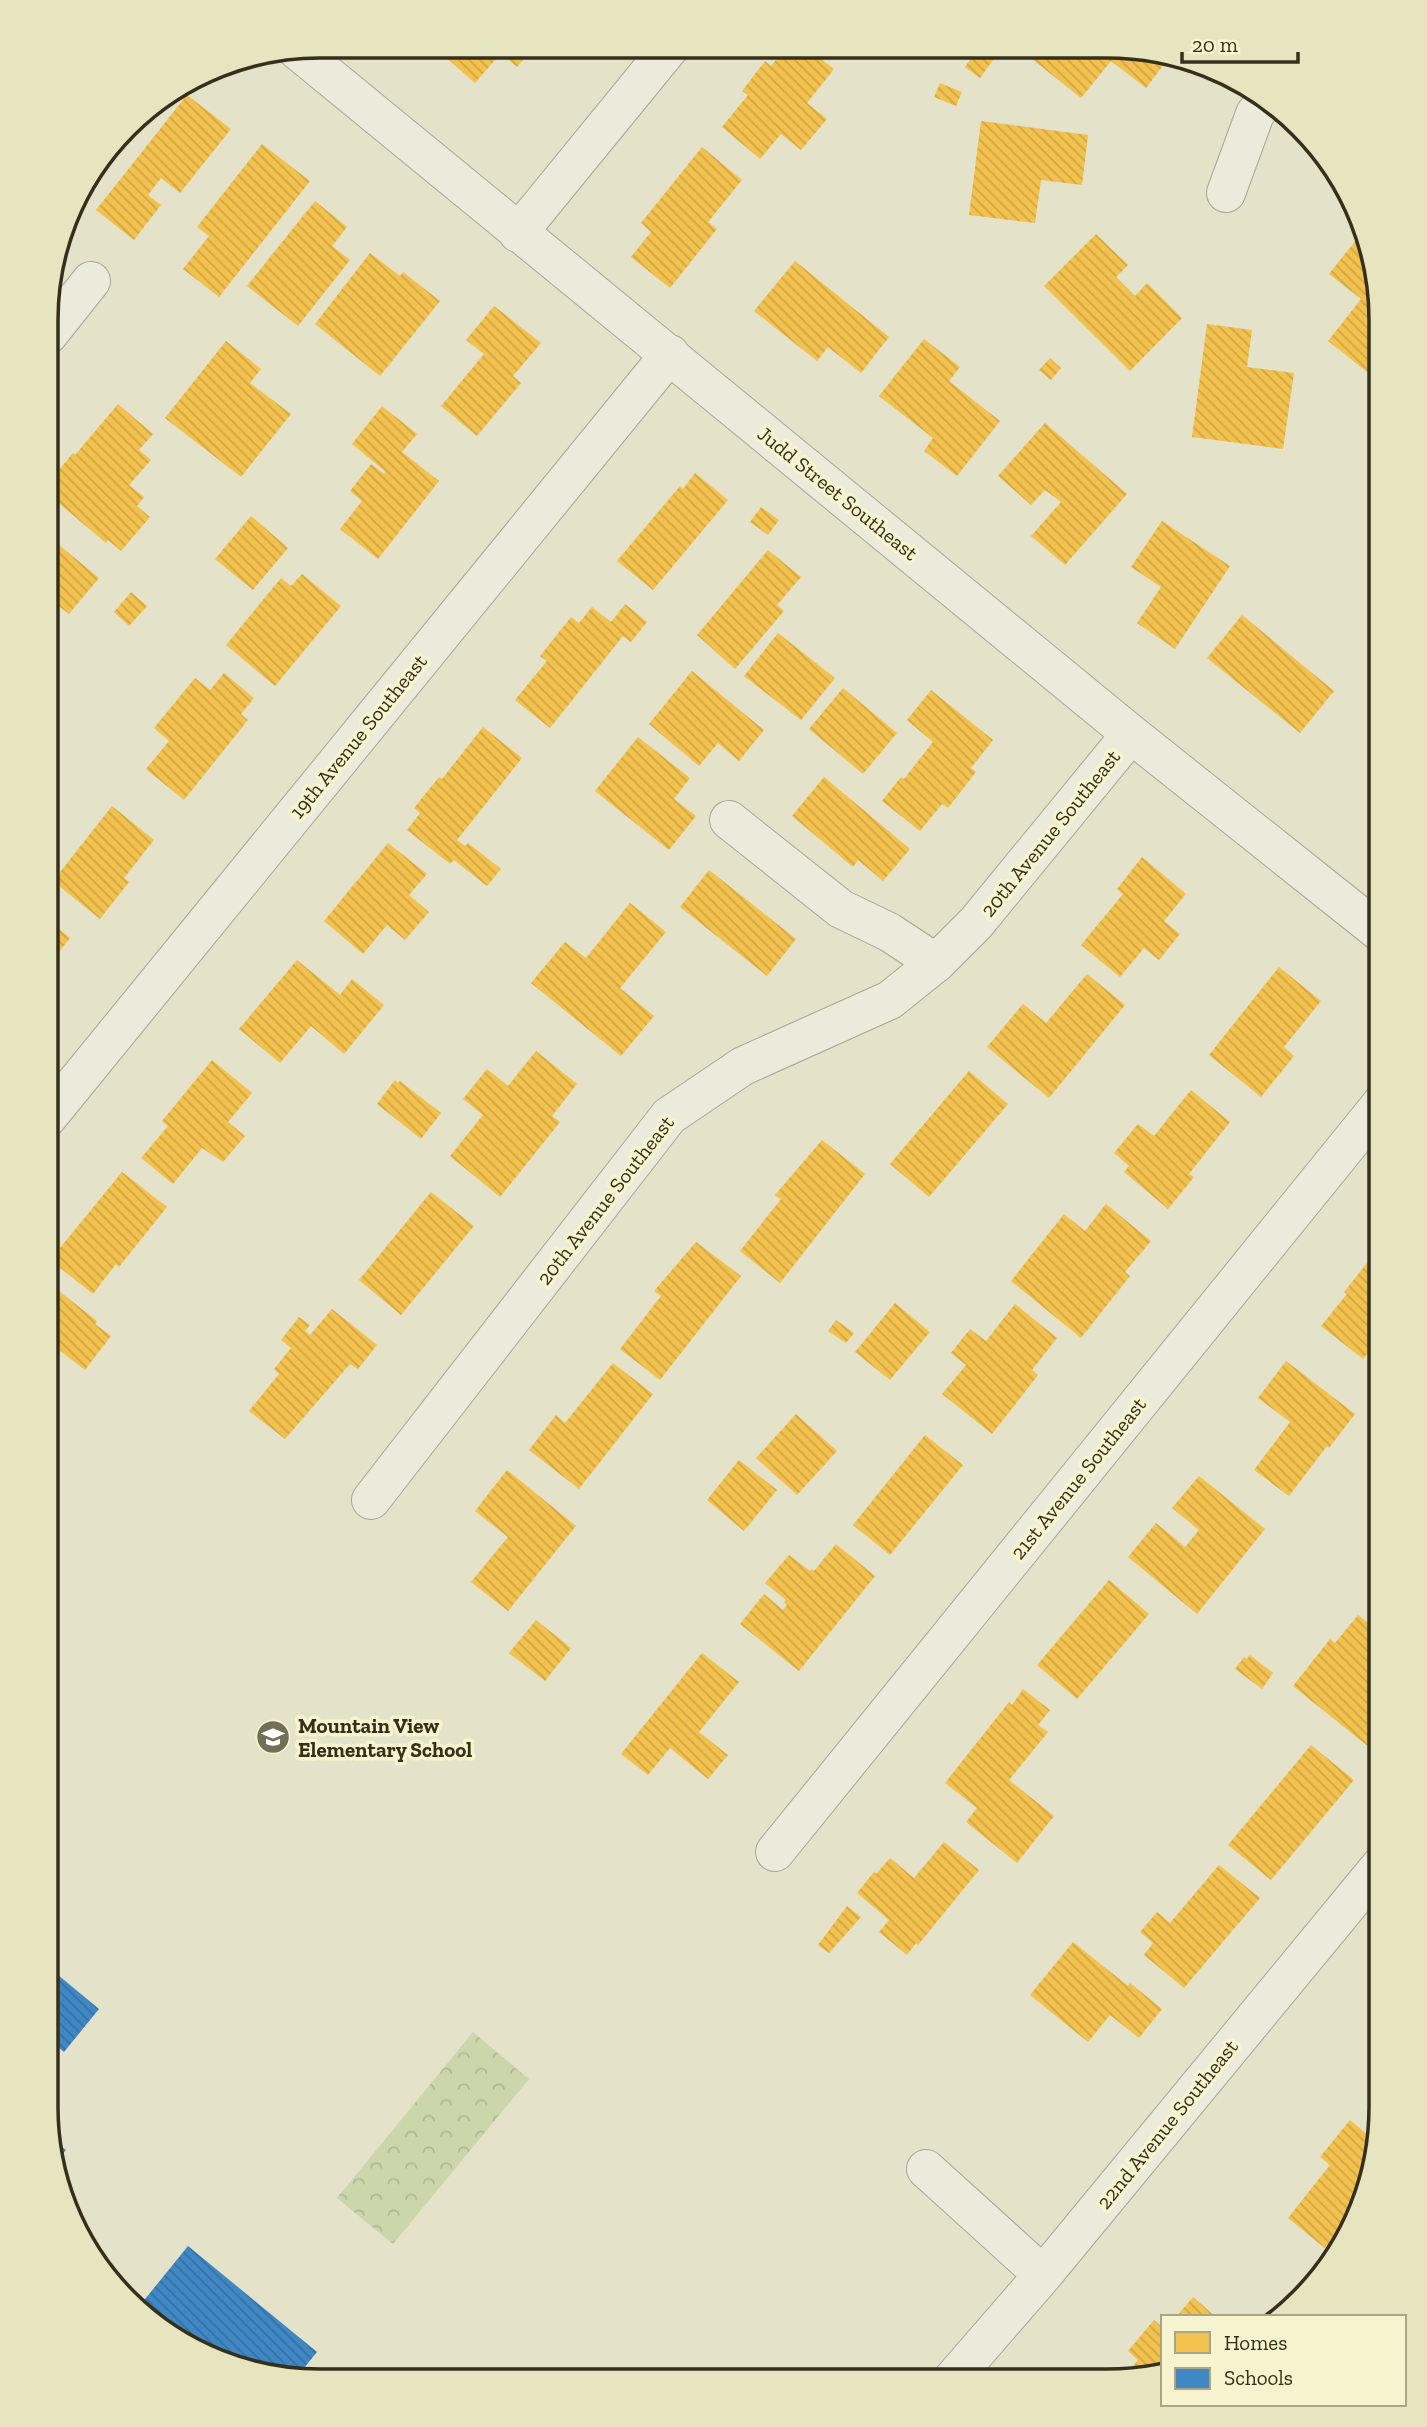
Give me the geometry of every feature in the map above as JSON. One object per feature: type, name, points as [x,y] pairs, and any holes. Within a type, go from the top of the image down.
[{"type":"street","name":"Judd Street Southeast","points":[[307,58],[1131,734],[1369,923]]},
{"type":"street","points":[[518,233],[661,58]]},
{"type":"street","points":[[1226,193],[1255,114],[1260,107]]},
{"type":"street","points":[[58,322],[91,281]]},
{"type":"street","name":"19th Avenue Southeast","points":[[58,1105],[670,354]]},
{"type":"street","name":"20th Avenue Southeast","points":[[371,1500],[669,1116],[743,1066],[890,1000],[936,963],[976,923],[1131,734]]},
{"type":"street","points":[[729,820],[841,909],[889,932],[936,963]]},
{"type":"street","name":"21st Avenue Southeast","points":[[775,1852],[1369,1119]]},
{"type":"street","name":"22nd Avenue Southeast","points":[[961,2369],[1043,2275],[1369,1880]]},
{"type":"street","points":[[926,2169],[1043,2275]]},
{"type":"green space","points":[[473,2032],[529,2079],[393,2244],[337,2198]]},
{"type":"building: Homes","points":[[447,58],[497,58],[475,83]]},
{"type":"building: Homes","points":[[507,58],[525,58],[517,67]]},
{"type":"building: Homes","points":[[778,58],[820,58],[834,69],[807,103],[827,119],[801,150],[781,134],[760,159],[722,127],[748,95],[742,91],[765,61],[771,66]]},
{"type":"building: Homes","points":[[971,58],[995,58],[980,78],[965,67]]},
{"type":"building: Homes","points":[[1124,58],[1164,64],[1146,88],[1111,61],[1081,98],[1032,59]]},
{"type":"building: Homes","points":[[940,83],[962,92],[956,106],[934,97]]},
{"type":"building: Homes","points":[[187,95],[231,129],[180,193],[161,178],[148,195],[161,205],[134,240],[96,210]]},
{"type":"building: Homes","points":[[981,121],[1088,135],[1082,185],[1041,180],[1035,223],[969,215]]},
{"type":"building: Homes","points":[[262,144],[310,181],[219,297],[183,269],[209,236],[197,227]]},
{"type":"building: Homes","points":[[702,147],[742,180],[708,222],[717,229],[670,288],[631,257],[651,232],[641,223]]},
{"type":"building: Homes","points":[[315,201],[347,227],[332,246],[350,260],[298,326],[247,286]]},
{"type":"building: Homes","points":[[1096,234],[1128,265],[1116,277],[1135,296],[1147,283],[1182,318],[1130,371],[1044,286]]},
{"type":"building: Homes","points":[[1356,240],[1369,303],[1369,373],[1328,341],[1361,299],[1329,274]]},
{"type":"building: Homes","points":[[370,253],[400,276],[403,272],[440,301],[380,376],[315,324]]},
{"type":"building: Homes","points":[[795,261],[889,337],[861,373],[828,347],[817,361],[754,311]]},
{"type":"building: Homes","points":[[494,306],[541,343],[513,376],[521,383],[477,436],[441,406],[484,354],[466,340]]},
{"type":"building: Homes","points":[[1207,324],[1252,330],[1247,367],[1294,373],[1283,449],[1192,437]]},
{"type":"building: Homes","points":[[924,339],[960,367],[949,381],[1000,421],[957,476],[924,451],[933,438],[879,396]]},
{"type":"building: Homes","points":[[226,341],[261,369],[250,383],[291,414],[241,477],[165,418]]},
{"type":"building: Homes","points":[[1050,358],[1061,368],[1051,380],[1039,370]]},
{"type":"building: Homes","points":[[118,404],[153,434],[139,450],[151,460],[129,485],[144,497],[137,506],[150,517],[121,551],[108,540],[106,543],[58,502],[58,471],[73,453],[75,455]]},
{"type":"building: Homes","points":[[382,406],[417,434],[402,452],[439,481],[378,559],[340,529],[362,501],[350,491],[371,464],[384,474],[386,472],[352,444]]},
{"type":"building: Homes","points":[[1045,423],[1127,494],[1065,565],[1031,536],[1061,502],[1045,490],[1031,505],[998,476]]},
{"type":"building: Homes","points":[[695,473],[728,500],[653,590],[617,561],[680,486],[683,489]]},
{"type":"building: Homes","points":[[761,507],[779,520],[768,535],[750,522]]},
{"type":"building: Homes","points":[[251,516],[288,548],[253,590],[215,559]]},
{"type":"building: Homes","points":[[1162,521],[1230,566],[1175,649],[1137,623],[1161,587],[1131,567]]},
{"type":"building: Homes","points":[[58,544],[99,578],[69,614],[58,606]]},
{"type":"building: Homes","points":[[768,550],[801,577],[777,605],[784,611],[735,669],[697,635]]},
{"type":"building: Homes","points":[[302,574],[341,606],[275,686],[226,645],[281,578],[291,586]]},
{"type":"building: Homes","points":[[131,592],[147,606],[129,626],[114,612]]},
{"type":"building: Homes","points":[[625,604],[647,622],[631,642],[623,636],[550,728],[515,700],[547,661],[540,656],[571,617],[579,623],[592,607],[611,622]]},
{"type":"building: Homes","points":[[1242,615],[1334,691],[1300,733],[1207,658]]},
{"type":"building: Homes","points":[[778,633],[835,678],[801,720],[744,676]]},
{"type":"building: Homes","points":[[692,671],[764,730],[739,761],[718,743],[699,766],[649,724]]},
{"type":"building: Homes","points":[[224,673],[254,698],[241,714],[248,720],[184,800],[146,769],[169,741],[154,728],[195,678],[210,690]]},
{"type":"building: Homes","points":[[843,688],[897,733],[863,774],[809,729]]},
{"type":"building: Homes","points":[[931,690],[993,740],[971,768],[976,772],[948,808],[942,804],[920,831],[882,801],[901,777],[904,779],[933,742],[907,720]]},
{"type":"building: Homes","points":[[483,727],[522,758],[457,840],[465,846],[468,843],[501,869],[487,886],[454,860],[450,864],[407,830],[420,813],[414,808],[439,777],[442,779]]},
{"type":"building: Homes","points":[[638,737],[690,778],[674,799],[696,816],[669,850],[595,791]]},
{"type":"building: Homes","points":[[824,777],[910,849],[883,881],[858,860],[853,867],[792,816]]},
{"type":"building: Homes","points":[[112,806],[154,840],[124,878],[129,882],[100,919],[58,885],[58,875]]},
{"type":"building: Homes","points":[[388,843],[427,874],[409,895],[429,912],[405,940],[387,925],[363,954],[324,921]]},
{"type":"building: Homes","points":[[1142,857],[1186,894],[1164,921],[1180,934],[1159,960],[1144,948],[1120,977],[1081,945],[1123,894],[1117,889]]},
{"type":"building: Homes","points":[[709,870],[796,939],[767,976],[680,907]]},
{"type":"building: Homes","points":[[630,903],[666,932],[620,988],[654,1016],[621,1056],[531,983],[565,942],[586,958]]},
{"type":"building: Homes","points":[[58,928],[70,938],[58,953]]},
{"type":"building: Homes","points":[[297,960],[340,995],[352,979],[384,1005],[344,1054],[311,1026],[280,1063],[239,1029]]},
{"type":"building: Homes","points":[[1279,967],[1321,1001],[1284,1047],[1294,1056],[1261,1097],[1209,1055]]},
{"type":"building: Homes","points":[[1087,974],[1125,1005],[1049,1098],[987,1047],[1023,1004],[1046,1023]]},
{"type":"building: Homes","points":[[536,1051],[577,1084],[552,1116],[560,1122],[500,1197],[450,1156],[483,1115],[463,1099],[487,1069],[508,1086]]},
{"type":"building: Homes","points":[[212,1060],[252,1093],[228,1122],[245,1136],[223,1162],[202,1148],[173,1184],[141,1158],[168,1126],[162,1121]]},
{"type":"building: Homes","points":[[969,1071],[1008,1104],[929,1197],[890,1164]]},
{"type":"building: Homes","points":[[395,1080],[398,1083],[400,1081],[441,1113],[421,1139],[377,1104]]},
{"type":"building: Homes","points":[[1191,1090],[1230,1122],[1189,1174],[1194,1177],[1168,1209],[1124,1172],[1129,1166],[1114,1153],[1138,1124],[1154,1136]]},
{"type":"building: Homes","points":[[822,1140],[865,1174],[780,1283],[740,1251],[781,1199],[775,1195]]},
{"type":"building: Homes","points":[[122,1172],[167,1207],[119,1267],[116,1264],[93,1294],[58,1266],[58,1250]]},
{"type":"building: Homes","points":[[431,1192],[474,1226],[401,1315],[359,1280]]},
{"type":"building: Homes","points":[[1106,1204],[1151,1241],[1125,1272],[1130,1276],[1081,1338],[1011,1281],[1064,1214],[1085,1231]]},
{"type":"building: Homes","points":[[696,1242],[741,1276],[660,1380],[620,1349],[661,1296],[654,1291]]},
{"type":"building: Homes","points":[[1367,1263],[1369,1352],[1363,1359],[1321,1326],[1347,1294],[1344,1292]]},
{"type":"building: Homes","points":[[58,1292],[97,1321],[95,1324],[111,1336],[85,1370],[58,1349]]},
{"type":"building: Homes","points":[[895,1303],[930,1332],[890,1380],[855,1352]]},
{"type":"building: Homes","points":[[1015,1304],[1057,1338],[1032,1370],[1038,1375],[992,1434],[942,1394],[966,1365],[951,1353],[970,1329],[986,1341]]},
{"type":"building: Homes","points":[[332,1309],[377,1345],[358,1369],[350,1364],[285,1439],[249,1411],[279,1374],[274,1369],[291,1348],[281,1340],[299,1317],[310,1325],[305,1331],[310,1335]]},
{"type":"building: Homes","points":[[836,1320],[854,1333],[846,1343],[828,1331]]},
{"type":"building: Homes","points":[[1286,1361],[1355,1414],[1289,1496],[1254,1470],[1290,1422],[1258,1398]]},
{"type":"building: Homes","points":[[613,1363],[653,1394],[579,1489],[529,1450],[556,1415],[565,1423]]},
{"type":"building: Homes","points":[[796,1414],[837,1451],[797,1495],[756,1458]]},
{"type":"building: Homes","points":[[925,1435],[963,1465],[890,1555],[853,1525]]},
{"type":"building: Homes","points":[[739,1460],[777,1490],[744,1531],[707,1500]]},
{"type":"building: Homes","points":[[507,1470],[576,1526],[508,1611],[471,1582],[508,1537],[475,1511]]},
{"type":"building: Homes","points":[[1199,1476],[1265,1529],[1197,1614],[1128,1557],[1156,1523],[1185,1547],[1199,1530],[1172,1508]]},
{"type":"building: Homes","points":[[836,1544],[875,1576],[799,1671],[740,1624],[764,1594],[783,1610],[787,1605],[784,1602],[786,1600],[765,1583],[789,1555],[810,1571],[814,1571]]},
{"type":"building: Homes","points":[[1109,1580],[1149,1614],[1077,1699],[1037,1665]]},
{"type":"building: Homes","points":[[1358,1615],[1369,1624],[1369,1747],[1293,1686],[1330,1639],[1335,1643]]},
{"type":"building: Homes","points":[[536,1620],[571,1648],[545,1681],[509,1653]]},
{"type":"building: Homes","points":[[702,1653],[739,1682],[699,1732],[728,1755],[708,1779],[670,1748],[648,1775],[621,1754]]},
{"type":"building: Homes","points":[[1250,1655],[1273,1673],[1262,1689],[1235,1669],[1244,1657],[1247,1659]]},
{"type":"building: Homes","points":[[1023,1689],[1050,1710],[1038,1725],[1048,1732],[1009,1780],[1054,1816],[1017,1863],[966,1822],[977,1808],[945,1783],[1009,1702],[1012,1705]]},
{"type":"building: Homes","points":[[1311,1745],[1354,1780],[1271,1880],[1228,1845]]},
{"type":"building: Homes","points":[[944,1842],[979,1870],[907,1955],[879,1932],[889,1920],[857,1893],[890,1858],[914,1878]]},
{"type":"building: Homes","points":[[1219,1865],[1260,1898],[1184,1988],[1144,1955],[1153,1943],[1140,1932],[1157,1912],[1170,1923]]},
{"type":"building: Homes","points":[[847,1906],[861,1917],[829,1953],[818,1945]]},
{"type":"building: Homes","points":[[1073,1942],[1162,2009],[1139,2038],[1110,2015],[1088,2042],[1030,1995]]},
{"type":"building: Homes","points":[[1350,2120],[1368,2135],[1355,2191],[1327,2250],[1288,2218],[1330,2165],[1320,2157]]},
{"type":"building: Homes","points":[[1193,2297],[1214,2315],[1178,2315]]},
{"type":"building: Homes","points":[[1154,2320],[1161,2326],[1161,2363],[1131,2368],[1138,2360],[1128,2351]]},
{"type":"building: Schools","points":[[58,1975],[99,2009],[64,2052],[58,2047]]},
{"type":"building: Schools","points":[[188,2246],[317,2352],[303,2369],[252,2360],[189,2334],[144,2301]]},
{"type":"place","name":"Mountain View Elementary School","points":[[273,1737]]}]
